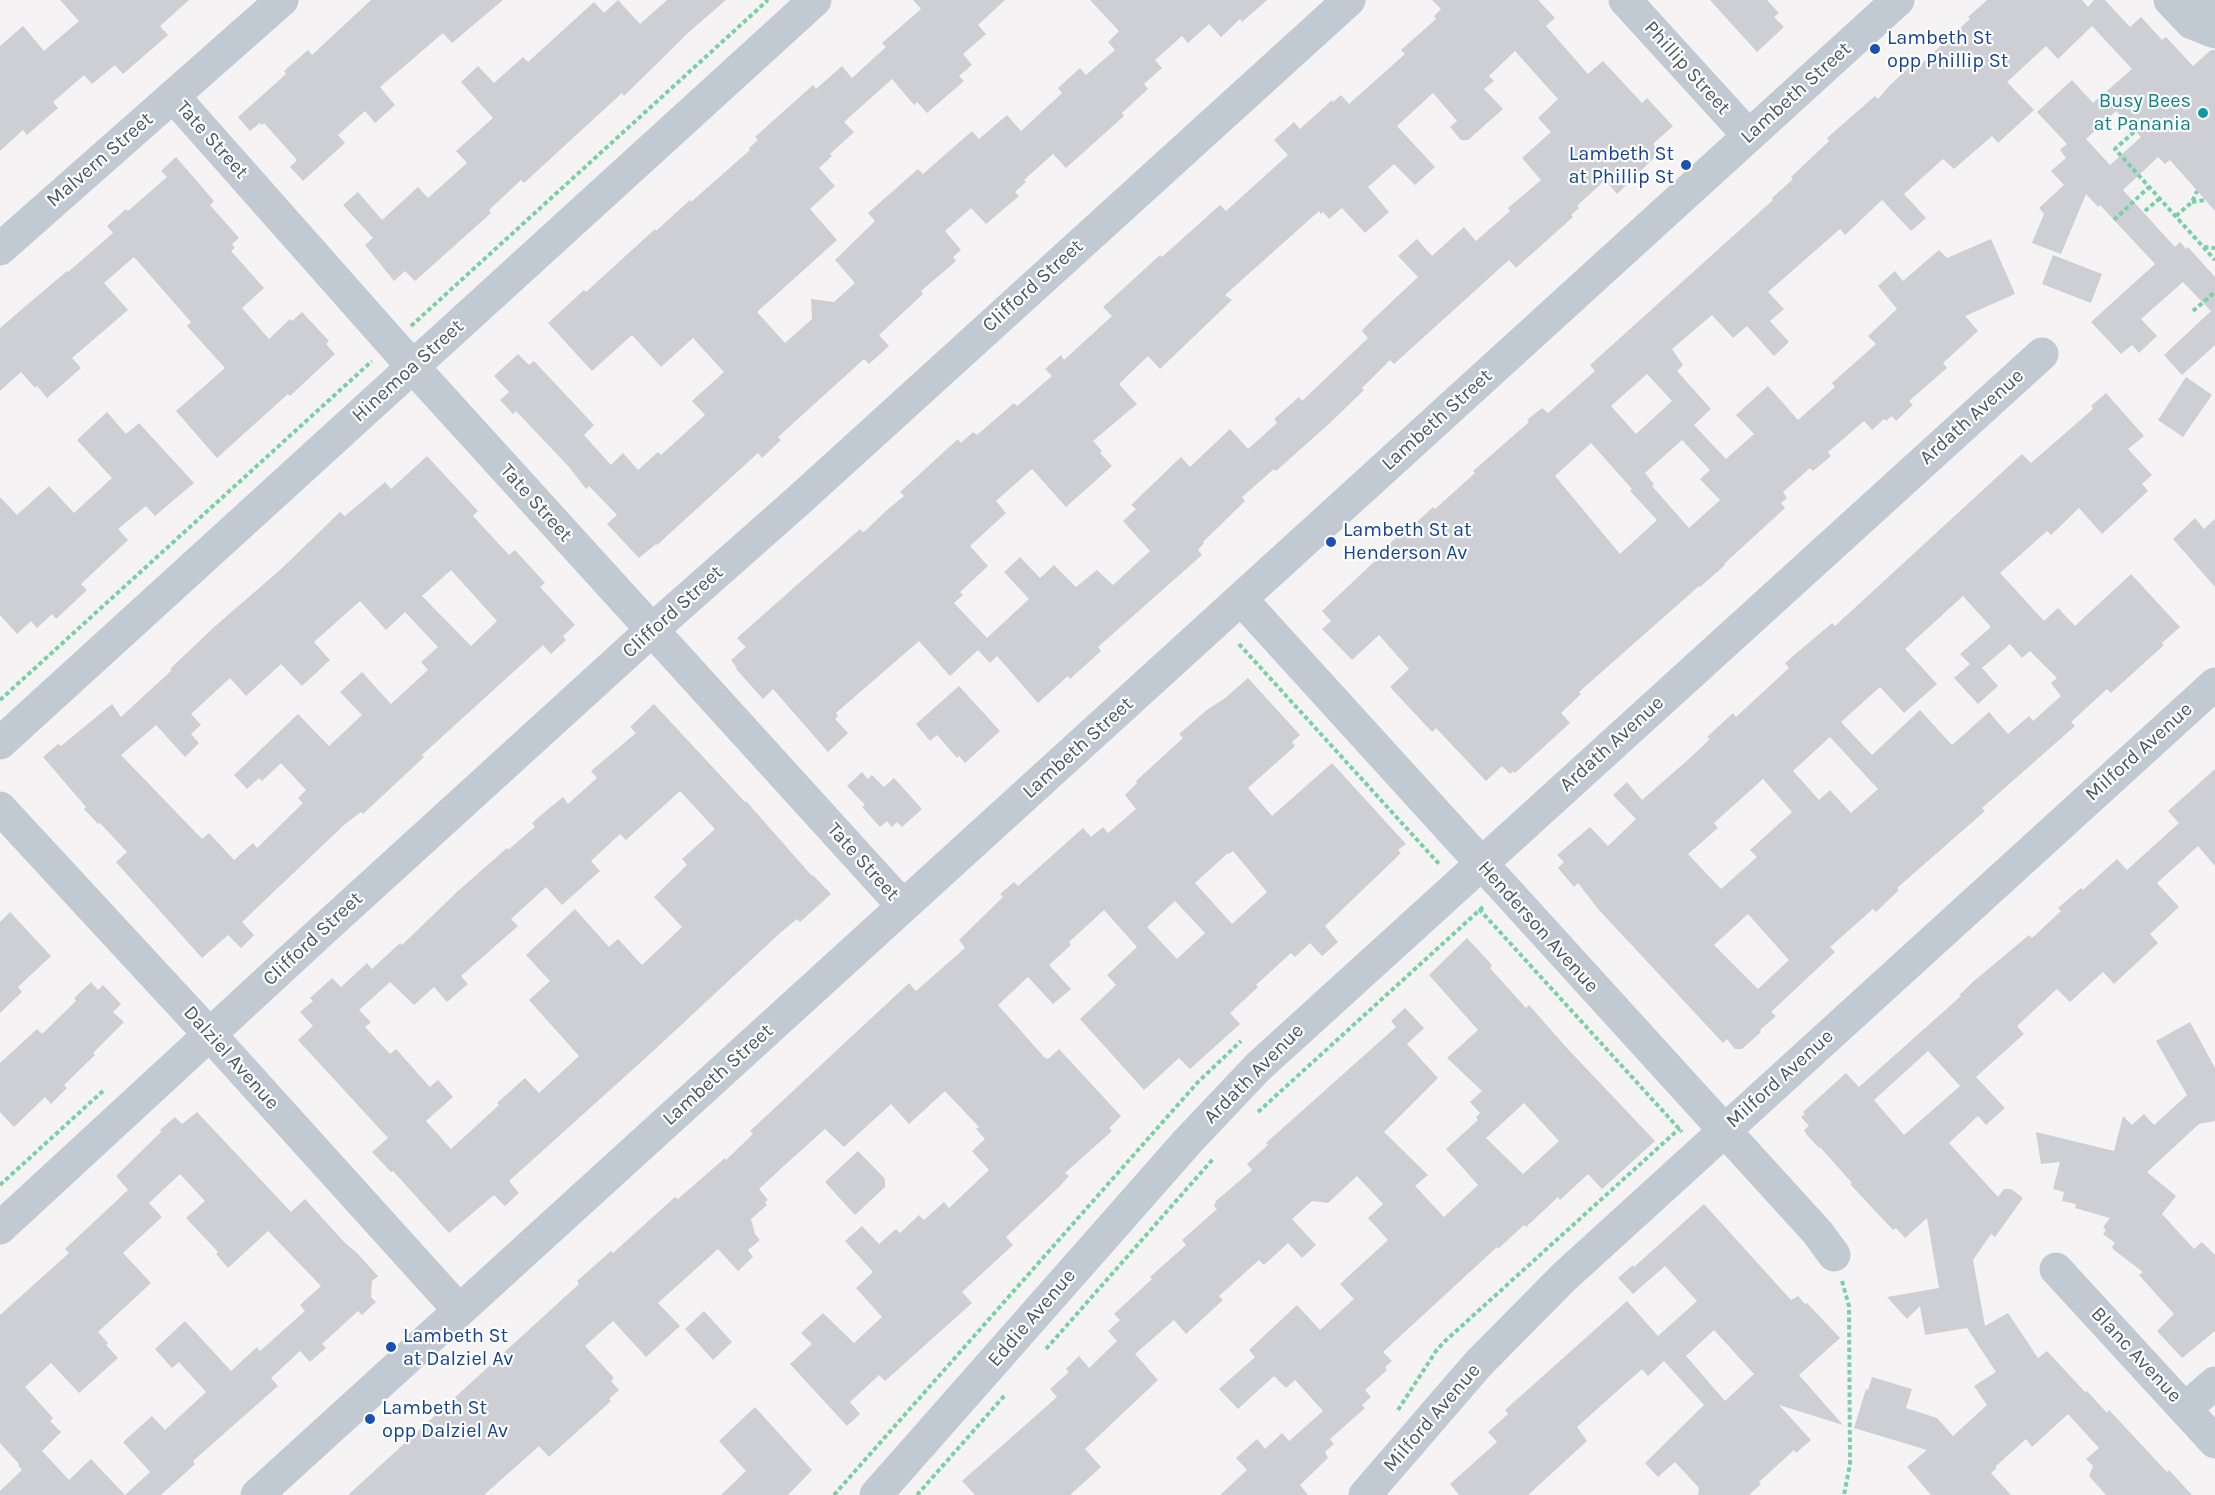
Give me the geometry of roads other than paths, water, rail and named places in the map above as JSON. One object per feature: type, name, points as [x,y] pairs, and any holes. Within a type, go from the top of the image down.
[{"type":"street","name":"Malvern Street","points":[[0,249],[282,0]]},
{"type":"street","name":"Hinemoa Street","points":[[0,743],[815,0]]},
{"type":"street","name":"Clifford Street","points":[[0,1228],[652,630],[1349,0]]},
{"type":"street","name":"Phillip Street","points":[[1625,0],[1749,136]]},
{"type":"street","name":"Lambeth Street","points":[[257,1495],[1898,0]]},
{"type":"street","name":"Tate Street","points":[[173,96],[413,367],[903,906]]},
{"type":"street","name":"Ardath Avenue","points":[[1188,1141],[1258,1067],[2042,354]]},
{"type":"street","name":"Henderson Avenue","points":[[1241,599],[1818,1233],[1834,1256]]},
{"type":"street","name":"Milford Avenue","points":[[1365,1495],[1478,1364],[1564,1277],[2215,684]]},
{"type":"street","name":"Dalziel Avenue","points":[[0,808],[210,1035],[459,1310]]},
{"type":"street","name":"Eddie Avenue","points":[[876,1495],[1188,1141]]},
{"type":"street","name":"Blanc Avenue","points":[[2056,1269],[2215,1442]]},
{"type":"street","points":[[2185,1409],[2215,1383]]},
{"type":"place","name":"Lambeth St opp Phillip St","points":[[1875,49]]},
{"type":"place","name":"Busy Bees at Panania","points":[[2203,113]]},
{"type":"place","name":"Lambeth St at Phillip St","points":[[1686,165]]},
{"type":"place","name":"Lambeth St at Henderson Av","points":[[1331,542]]},
{"type":"place","name":"Lambeth St at Dalziel Av","points":[[391,1347]]},
{"type":"place","name":"Lambeth St opp Dalziel Av","points":[[370,1419]]}]
